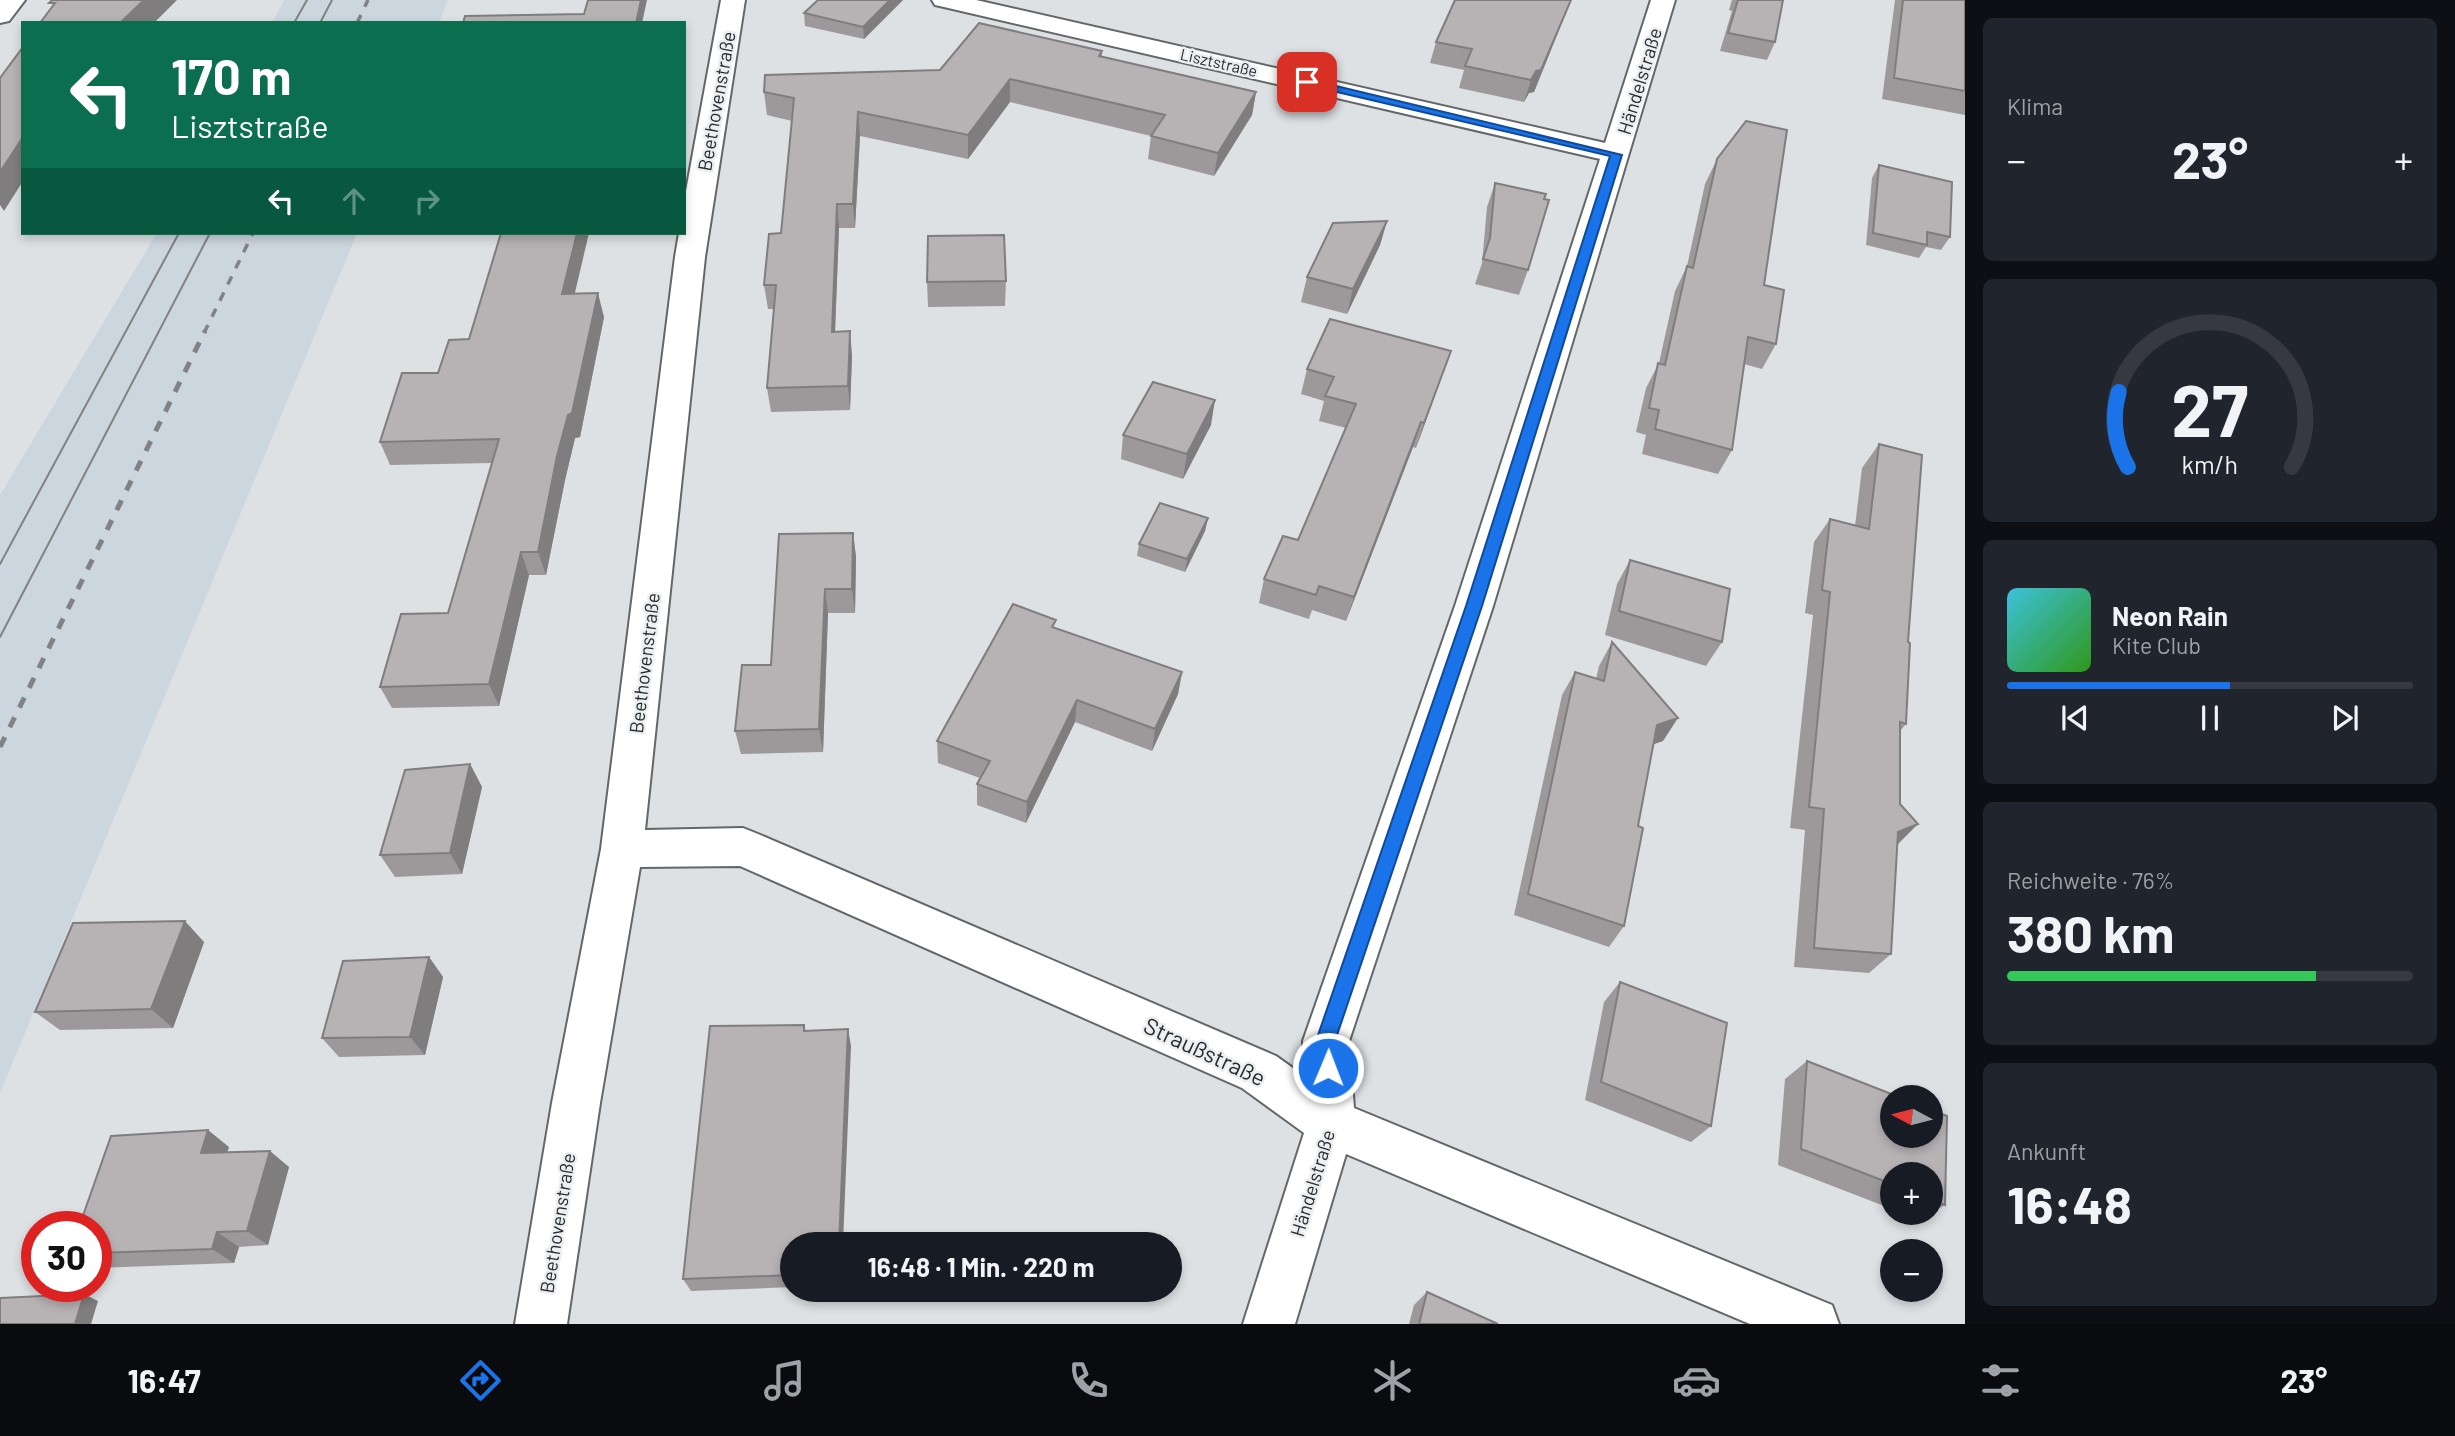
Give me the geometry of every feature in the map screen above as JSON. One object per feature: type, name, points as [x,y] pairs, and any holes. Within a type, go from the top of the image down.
[{"type":"street","points":[[0,16],[13,0]]},
{"type":"street","name":"Beethovenstraße","points":[[541,1324],[576,1103],[622,849],[690,257],[716,85],[733,0]]},
{"type":"street","name":"Lisztstraße","points":[[944,0],[1616,155]]},
{"type":"street","name":"Händelstraße","points":[[1269,1324],[1331,1123],[1326,1041],[1478,595],[1663,0]]},
{"type":"street","name":"Straußstraße","points":[[622,849],[743,847],[1259,1072],[1331,1123],[1813,1324]]},
{"type":"shaded area","points":[[284,0],[448,0],[440,21],[273,21]]},
{"type":"shaded area","points":[[156,235],[356,235],[0,1093],[0,495]]},
{"type":"building","points":[[52,0],[144,0],[122,21],[42,21],[55,3],[49,3]]},
{"type":"building","points":[[588,0],[641,0],[636,21],[464,21],[465,16],[584,14]]},
{"type":"building","points":[[818,0],[890,0],[863,27],[804,13]]},
{"type":"building","points":[[1455,0],[1571,0],[1541,70],[1536,71],[1531,80],[1465,66],[1472,49],[1436,42]]},
{"type":"building","points":[[1738,0],[1783,0],[1775,42],[1728,33]]},
{"type":"building","points":[[1903,0],[1965,0],[1965,91],[1894,78]]},
{"type":"building","points":[[979,23],[1102,51],[1099,56],[1256,92],[1218,153],[1151,136],[1165,115],[1010,79],[968,135],[858,112],[853,204],[837,204],[832,332],[850,331],[848,386],[767,388],[776,285],[764,285],[769,234],[781,233],[794,98],[764,92],[765,75],[940,70]]},
{"type":"building","points":[[21,50],[21,140],[0,172],[0,78]]},
{"type":"building","points":[[1746,121],[1787,130],[1764,285],[1784,290],[1776,344],[1748,337],[1732,450],[1655,429],[1659,410],[1649,408],[1658,363],[1665,365],[1687,266],[1693,268],[1717,159]]},
{"type":"building","points":[[1879,165],[1952,182],[1950,237],[1927,232],[1927,245],[1873,233]]},
{"type":"building","points":[[1495,183],[1546,194],[1544,199],[1549,200],[1528,270],[1483,259],[1490,238]]},
{"type":"building","points":[[1387,221],[1353,289],[1307,277],[1333,223]]},
{"type":"building","points":[[500,235],[577,235],[562,294],[598,293],[572,413],[568,415],[557,456],[538,552],[521,552],[489,684],[380,687],[401,614],[448,613],[499,439],[380,442],[402,373],[438,373],[449,340],[469,339]]},
{"type":"building","points":[[1004,235],[1006,281],[927,282],[928,236]]},
{"type":"building","points":[[1330,319],[1451,351],[1354,597],[1319,586],[1316,595],[1264,579],[1283,536],[1298,540],[1356,404],[1325,396],[1334,377],[1307,369]]},
{"type":"building","points":[[1153,382],[1215,400],[1187,454],[1123,435]]},
{"type":"building","points":[[1879,444],[1922,455],[1908,642],[1906,724],[1900,722],[1900,804],[1918,824],[1898,832],[1891,954],[1814,948],[1824,809],[1809,807],[1830,592],[1822,590],[1830,519],[1869,529]]},
{"type":"building","points":[[1160,503],[1208,518],[1187,559],[1139,544]]},
{"type":"building","points":[[853,533],[852,589],[825,589],[819,729],[735,731],[742,665],[771,665],[779,534]]},
{"type":"building","points":[[1630,560],[1730,589],[1722,642],[1619,611]]},
{"type":"building","points":[[1013,604],[1056,620],[1052,627],[1182,672],[1155,729],[1077,700],[1027,802],[977,784],[990,761],[937,741]]},
{"type":"building","points":[[1612,642],[1678,718],[1657,725],[1638,826],[1643,828],[1624,926],[1528,894],[1575,672],[1604,681]]},
{"type":"building","points":[[470,764],[450,853],[380,855],[405,770]]},
{"type":"building","points":[[185,921],[151,1009],[35,1012],[73,923]]},
{"type":"building","points":[[429,957],[410,1037],[322,1038],[343,961]]},
{"type":"building","points":[[1620,982],[1727,1023],[1711,1126],[1601,1082]]},
{"type":"building","points":[[804,1025],[804,1031],[848,1029],[840,1232],[780,1232],[780,1275],[683,1279],[710,1026]]},
{"type":"building","points":[[1807,1061],[1880,1090],[1880,1148],[1943,1148],[1943,1114],[1947,1116],[1945,1205],[1943,1162],[1880,1162],[1880,1179],[1801,1149]]},
{"type":"building","points":[[208,1130],[201,1153],[270,1151],[247,1231],[217,1232],[212,1249],[112,1252],[112,1211],[85,1211],[111,1136]]},
{"type":"building","points":[[1427,1292],[1498,1324],[1419,1324]]},
{"type":"building","points":[[21,1297],[21,1302],[82,1302],[75,1324],[0,1324],[0,1298]]},
{"type":"tram line","points":[[295,21],[307,0]]},
{"type":"tram line","points":[[321,21],[332,0]]},
{"type":"tram line","points":[[0,564],[178,235]]},
{"type":"tram line","points":[[0,637],[209,235]]},
{"type":"railway","points":[[358,21],[368,0]]},
{"type":"railway","points":[[204,333],[252,235]]},
{"type":"railway","points":[[0,747],[205,331]]},
{"type":"route","points":[[1307,82],[1616,155],[1474,606],[1326,1041],[1328,1068]]}]
